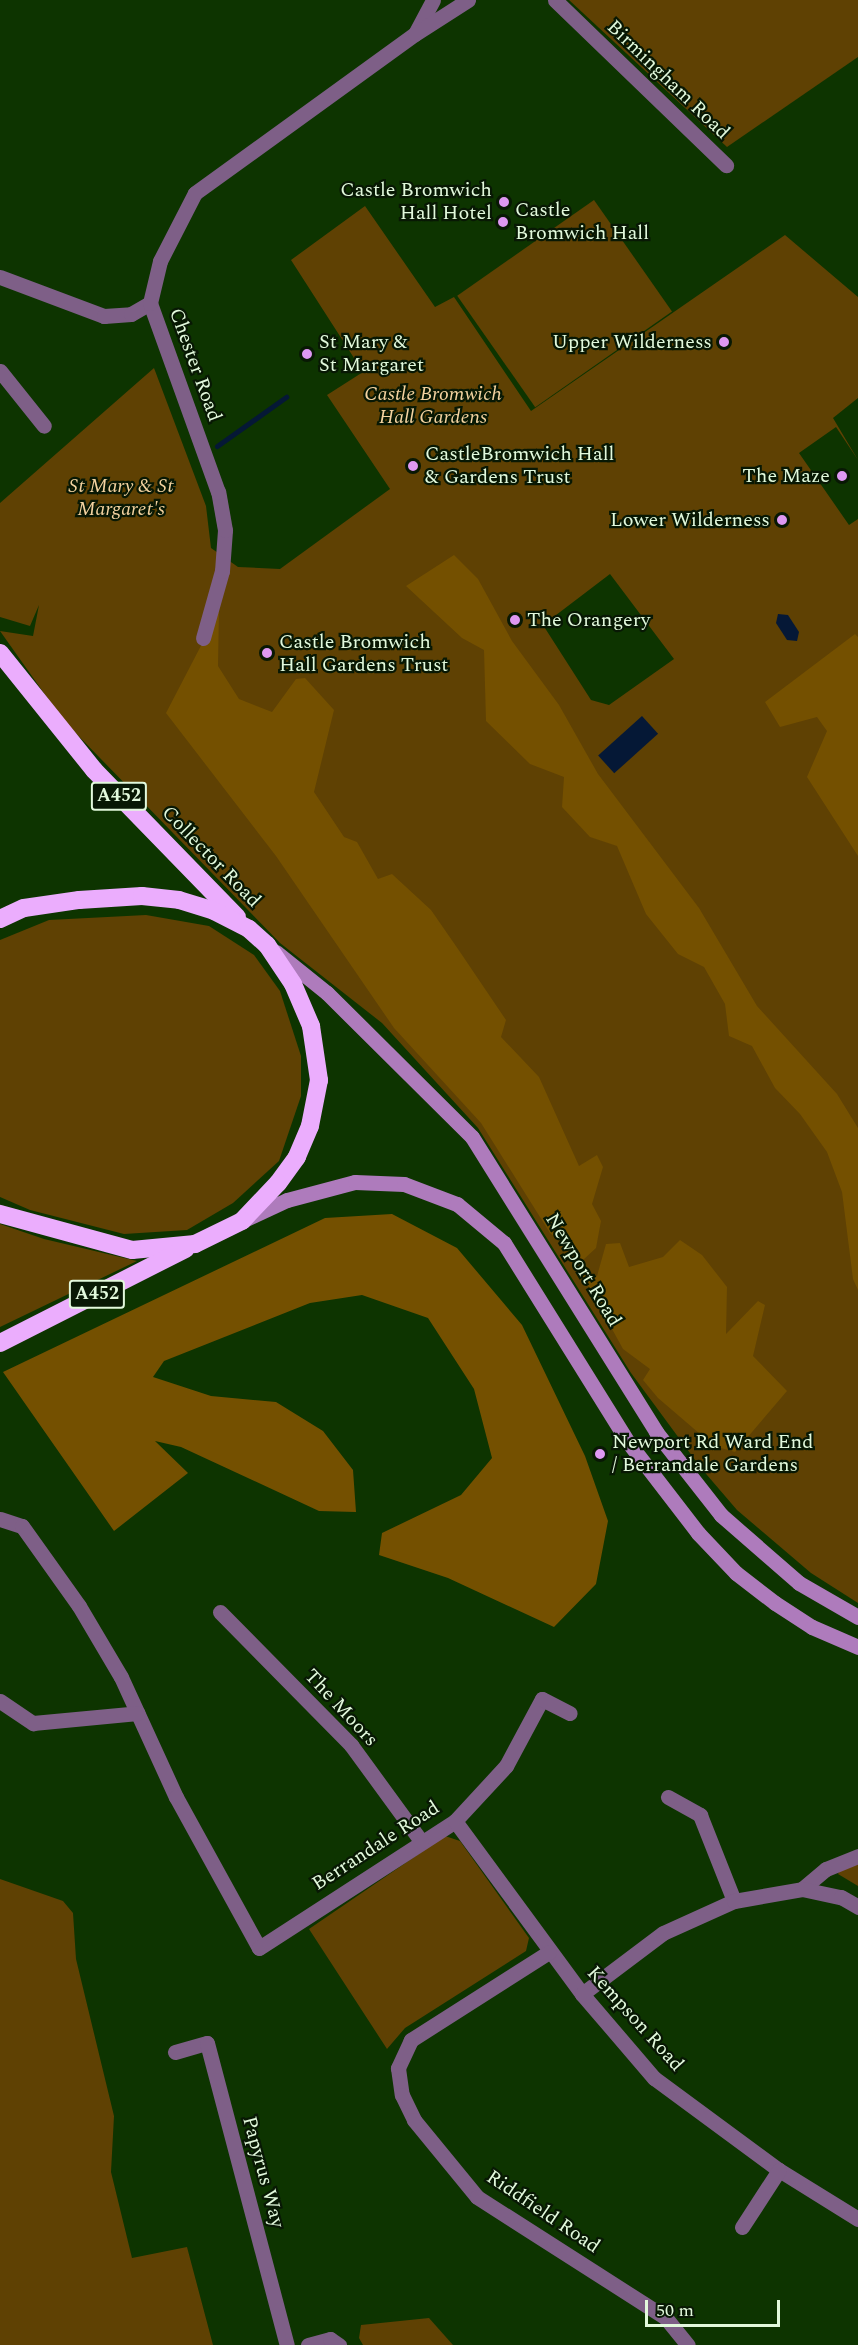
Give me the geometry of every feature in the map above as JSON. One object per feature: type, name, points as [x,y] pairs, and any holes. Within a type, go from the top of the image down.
[{"type":"highway","name":"Collector Road","points":[[0,653],[94,770],[249,929]]},
{"type":"highway","points":[[0,919],[24,908],[142,896],[179,900],[214,911],[249,929],[267,945],[292,984],[311,1026],[319,1080],[310,1126],[297,1157],[242,1221],[195,1244],[132,1250],[0,1214]]},
{"type":"highway","name":"A452","points":[[0,1343],[195,1244]]},
{"type":"main road","name":"Newport Road","points":[[267,945],[327,993],[472,1137],[656,1432],[721,1515],[799,1583],[858,1617]]},
{"type":"main road","points":[[242,1221],[287,1200],[355,1182],[404,1184],[458,1204],[504,1244],[628,1442],[698,1533],[736,1573],[775,1603],[812,1627],[858,1647]]},
{"type":"street","points":[[415,34],[433,0]]},
{"type":"street","name":"Chester Road","points":[[202,638],[222,571],[225,530],[218,492],[150,303],[160,261],[195,193],[415,34],[468,0]]},
{"type":"street","name":"Birmingham Road","points":[[555,0],[726,165]]},
{"type":"street","points":[[1,282],[104,316],[130,315],[150,303]]},
{"type":"street","points":[[0,371],[44,426]]},
{"type":"street","points":[[0,1519],[22,1526],[79,1606],[138,1713],[33,1723],[0,1701]]},
{"type":"street","name":"The Moors","points":[[220,1612],[351,1745],[421,1841]]},
{"type":"street","name":"Berrandale Road","points":[[138,1713],[176,1797],[259,1948],[455,1821],[506,1766],[542,1699],[570,1713]]},
{"type":"street","points":[[668,1797],[700,1815],[734,1901]]},
{"type":"street","name":"Kempson Road","points":[[455,1821],[549,1952],[654,2078],[779,2170],[858,2219]]},
{"type":"street","points":[[802,1889],[826,1869],[858,1856]]},
{"type":"street","points":[[582,1994],[663,1933],[734,1901],[802,1889],[841,1897],[858,1907]]},
{"type":"street","name":"Riddfield Road","points":[[549,1952],[411,2040],[398,2068],[402,2094],[414,2120],[477,2198],[664,2317],[688,2345]]},
{"type":"street","name":"Papyrus Way","points":[[175,2052],[207,2043],[287,2345]]},
{"type":"street","points":[[742,2227],[779,2170]]},
{"type":"street","points":[[308,2345],[330,2339],[339,2345]]},
{"type":"green space","points":[[569,0],[858,0],[858,57],[727,147]]},
{"type":"green space","points":[[594,200],[672,311],[535,407],[457,296]]},
{"type":"green space","points":[[365,206],[435,307],[454,297],[531,411],[785,235],[858,297],[858,398],[833,418],[858,460],[836,427],[799,453],[849,525],[858,519],[858,1603],[811,1573],[737,1510],[701,1468],[631,1373],[478,1128],[382,1023],[280,943],[63,720],[0,631],[33,636],[39,605],[30,626],[0,617],[0,503],[154,368],[206,506],[211,548],[238,567],[280,569],[390,489],[327,395],[363,372],[291,260]],"holes":[[[610,574],[674,659],[609,705],[591,700],[543,625]]]},
{"type":"green space","points":[[146,915],[209,926],[254,955],[280,991],[301,1056],[301,1096],[279,1161],[233,1203],[187,1230],[124,1234],[30,1210],[0,1197],[0,940],[49,920]]},
{"type":"green space","points":[[0,1224],[44,1239],[137,1261],[0,1327]]},
{"type":"green space","points":[[445,1836],[460,1841],[529,1938],[526,1951],[405,2028],[387,2049],[309,1929]]},
{"type":"green space","points":[[858,1862],[858,1886],[838,1874],[841,1868]]},
{"type":"green space","points":[[0,1879],[63,1901],[73,1913],[76,1959],[114,2116],[111,2172],[132,2258],[187,2247],[213,2345],[0,2345]]},
{"type":"green space","points":[[429,2318],[453,2345],[363,2345],[359,2338],[361,2325]]},
{"type":"shaded area","points":[[454,555],[478,579],[512,641],[559,705],[598,774],[699,908],[757,1006],[837,1094],[858,1128],[858,1290],[853,1279],[842,1192],[827,1152],[800,1114],[775,1088],[752,1046],[729,1036],[725,1004],[704,967],[678,954],[646,914],[617,846],[590,837],[562,807],[564,777],[530,764],[486,721],[484,650],[462,638],[406,586]]},
{"type":"shaded area","points":[[219,611],[218,666],[239,699],[272,712],[296,679],[305,678],[334,710],[314,792],[344,837],[357,842],[378,879],[392,874],[431,910],[506,1020],[501,1037],[539,1077],[579,1166],[597,1155],[603,1167],[592,1204],[601,1221],[596,1248],[583,1260],[550,1233],[481,1123],[394,1028],[276,856],[166,713]]},
{"type":"shaded area","points":[[855,634],[858,637],[858,856],[807,777],[827,731],[817,717],[780,727],[765,702]]},
{"type":"shaded area","points":[[392,1214],[457,1248],[522,1325],[585,1456],[608,1521],[596,1584],[554,1627],[448,1578],[379,1555],[382,1533],[461,1495],[492,1458],[474,1389],[428,1318],[362,1295],[310,1303],[164,1361],[153,1377],[211,1396],[276,1402],[323,1431],[353,1470],[356,1512],[319,1511],[181,1447],[155,1441],[188,1473],[114,1531],[3,1372],[325,1218]]},
{"type":"shaded area","points":[[680,1240],[702,1255],[727,1287],[726,1334],[758,1301],[765,1305],[753,1356],[787,1391],[735,1452],[714,1446],[658,1398],[643,1380],[650,1369],[623,1349],[579,1269],[597,1276],[606,1244],[620,1243],[629,1267],[663,1257]]},
{"type":"water","points":[[778,614],[788,615],[799,632],[797,641],[787,640],[776,623]]},
{"type":"water","points":[[642,716],[658,734],[614,773],[598,755]]},
{"type":"waterway","points":[[217,446],[286,397]]},
{"type":"place","name":"Castle Bromwich Hall Hotel","points":[[504,202]]},
{"type":"place","name":"Castle Bromwich Hall","points":[[503,222]]},
{"type":"place","name":"Upper Wilderness","points":[[724,342]]},
{"type":"place","name":"St Mary & St Margaret","points":[[307,354]]},
{"type":"place","name":"CastleBromwich Hall & Gardens Trust","points":[[413,466]]},
{"type":"place","name":"The Maze","points":[[842,476]]},
{"type":"place","name":"Lower Wilderness","points":[[782,520]]},
{"type":"place","name":"The Orangery","points":[[515,620]]},
{"type":"place","name":"Castle Bromwich Hall Gardens Trust","points":[[267,653]]},
{"type":"place","name":"Newport Rd Ward End / Berrandale Gardens","points":[[600,1454]]},
{"type":"park label","name":"Castle Bromwich Hall Gardens","points":[[433,406]]},
{"type":"park label","name":"St Mary & St Margaret's","points":[[121,498]]}]
